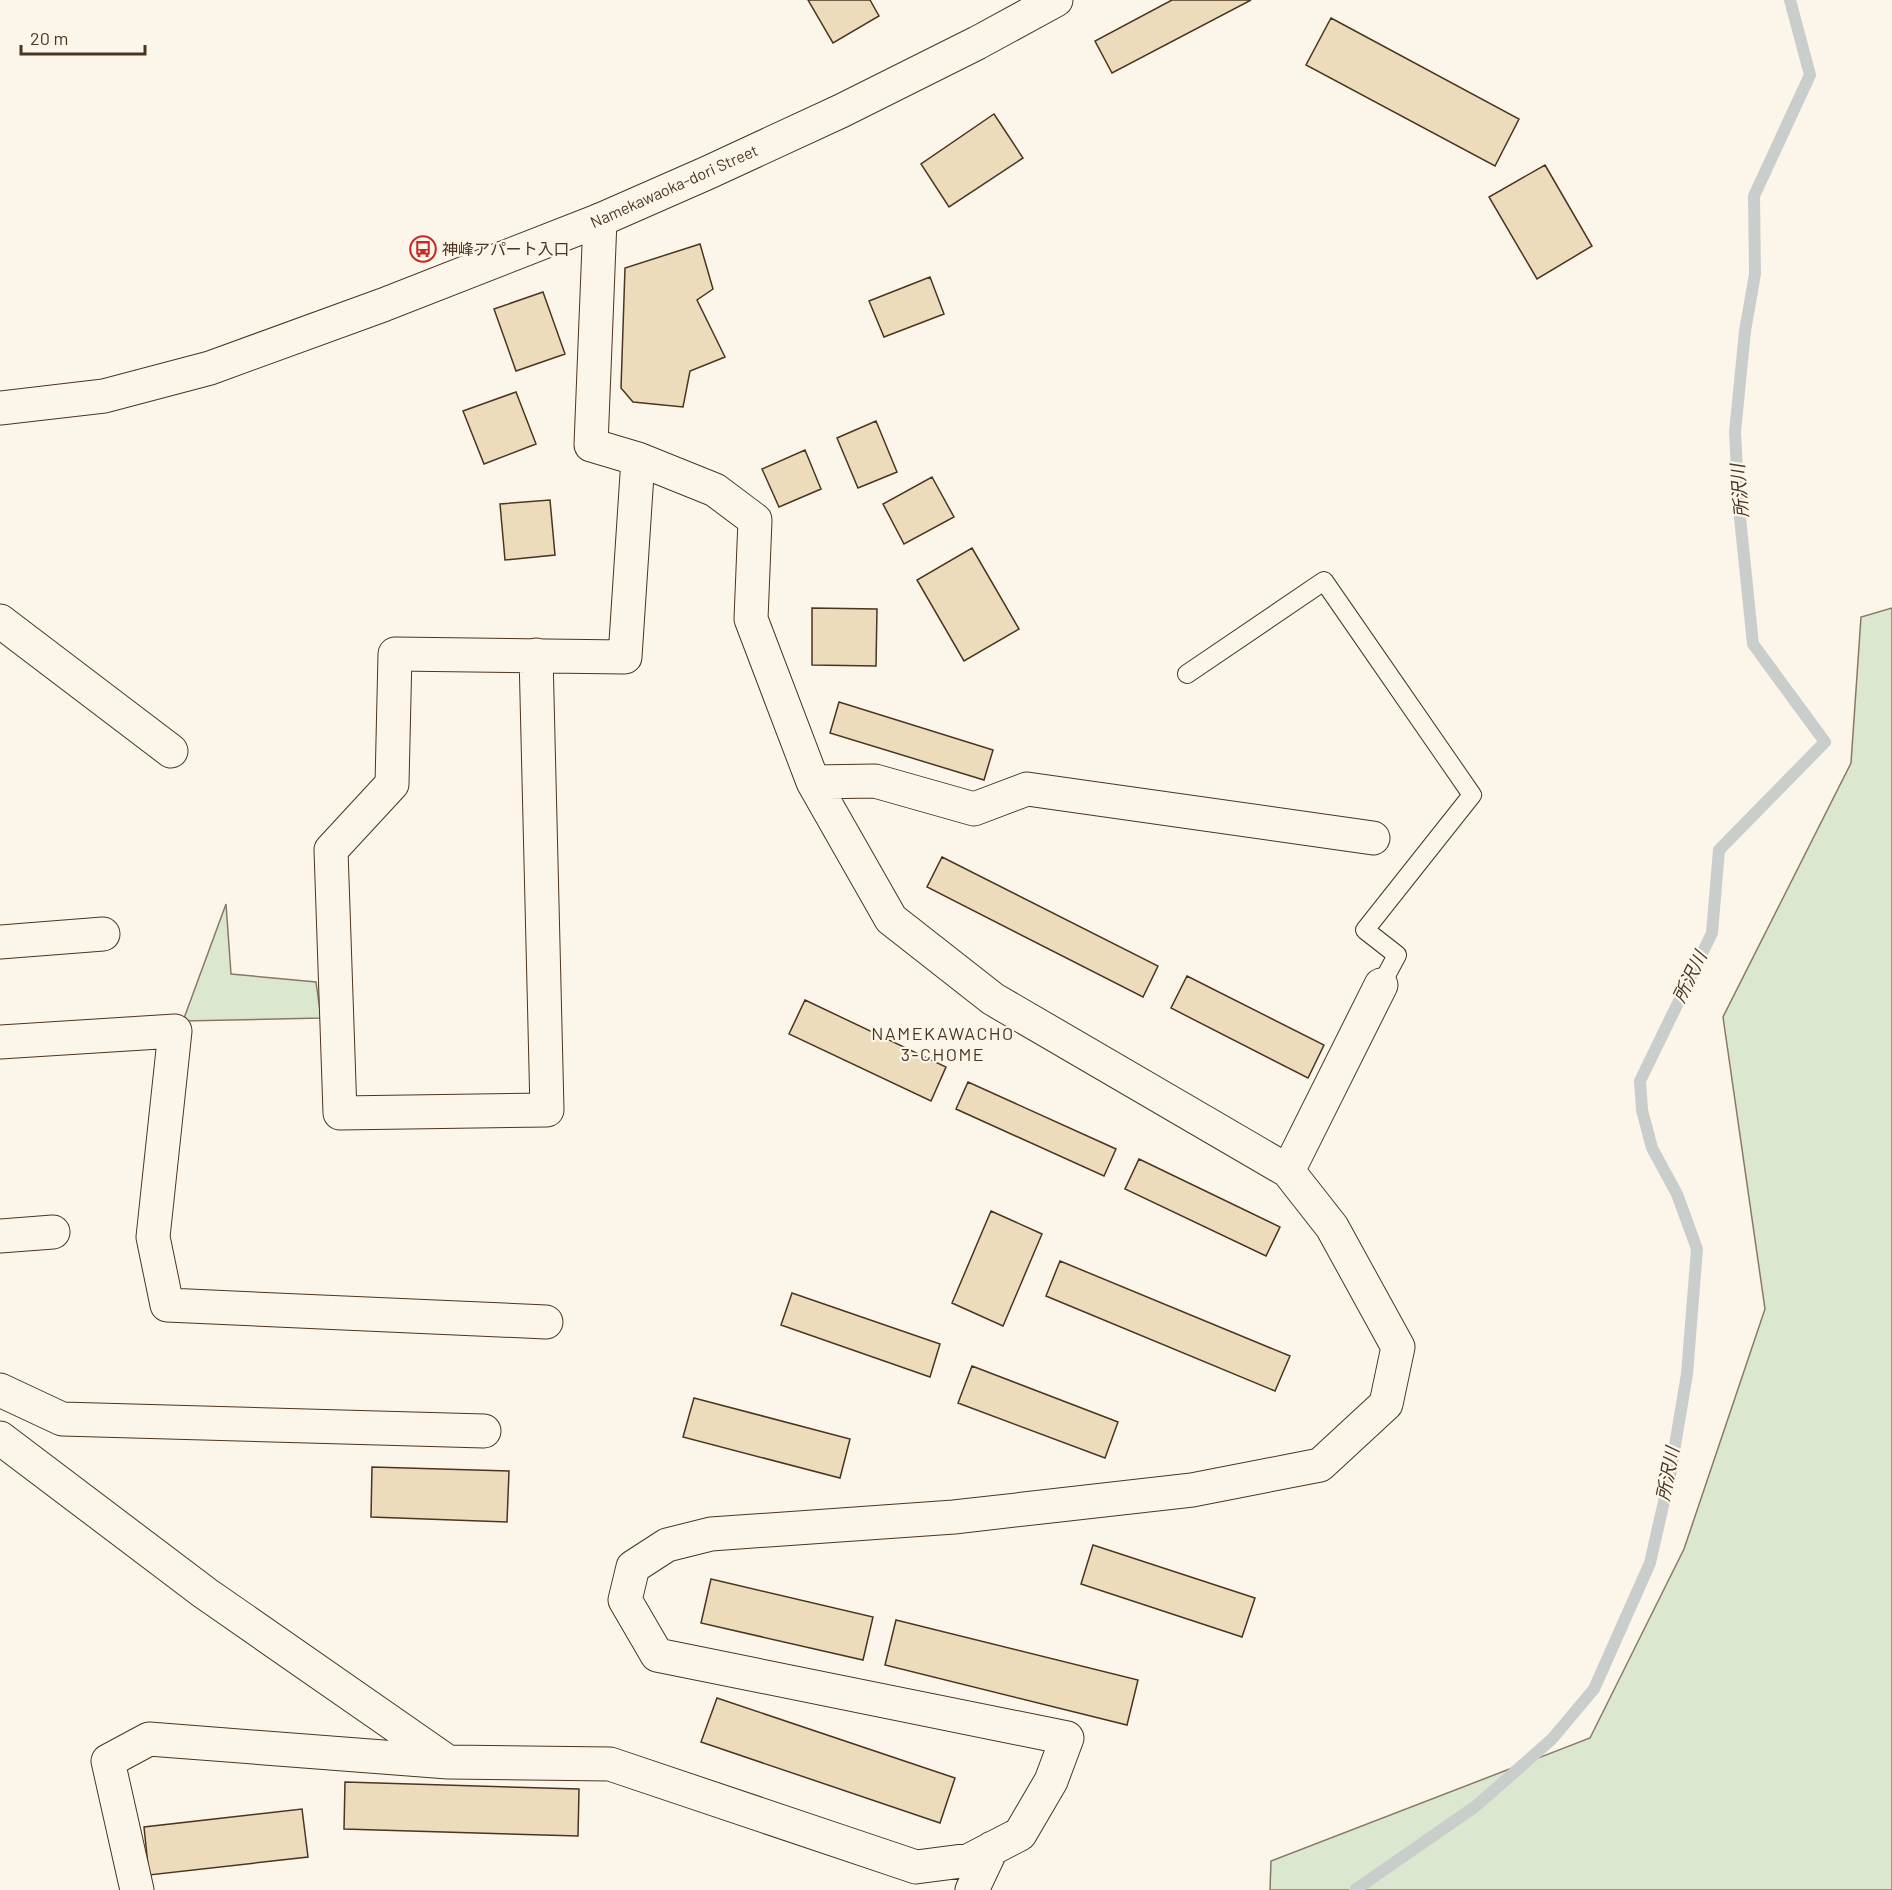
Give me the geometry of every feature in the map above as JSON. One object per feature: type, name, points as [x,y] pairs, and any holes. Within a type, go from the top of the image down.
[{"type":"street","name":"Namekawaoka-dori Street","points":[[0,408],[104,396],[210,368],[383,305],[600,220],[841,111],[1056,0]]},
{"type":"street","points":[[136,1890],[108,1761],[149,1738],[448,1762],[610,1764],[916,1866],[970,1860],[1020,1834],[1051,1781],[1068,1738],[657,1655],[625,1600],[633,1567],[667,1545],[711,1534],[954,1517],[1144,1496],[1192,1490],[1320,1465],[1386,1404],[1398,1347],[1332,1227],[1288,1171],[993,999],[891,919],[813,782],[751,620],[754,520],[715,490],[638,459],[591,445],[600,220]]},
{"type":"street","points":[[536,655],[547,1110],[340,1113],[331,849],[392,784],[395,654],[536,655],[625,657],[638,459]]},
{"type":"street","points":[[0,621],[171,751]]},
{"type":"street","points":[[813,782],[875,781],[974,809],[1027,789],[1373,838]]},
{"type":"street","points":[[0,942],[103,934]]},
{"type":"street","points":[[1288,1171],[1381,985]]},
{"type":"street","points":[[0,1042],[175,1031],[153,1237],[167,1305],[546,1322]]},
{"type":"street","points":[[0,1236],[53,1232]]},
{"type":"street","points":[[0,1390],[62,1419],[484,1431]]},
{"type":"street","points":[[0,1438],[205,1593],[448,1762]]},
{"type":"street","points":[[972,1890],[992,1848]]},
{"type":"lane","points":[[1187,674],[1324,581],[1472,795],[1365,930],[1397,955],[1381,985]]},
{"type":"green space","points":[[1892,608],[1892,1890],[1270,1890],[1271,1861],[1590,1738],[1684,1549],[1765,1309],[1723,1017],[1851,763],[1861,617]]},
{"type":"green space","points":[[226,904],[231,974],[316,982],[321,1018],[183,1021]]},
{"type":"building","points":[[808,0],[870,0],[879,16],[833,43]]},
{"type":"building","points":[[1172,0],[1251,0],[1112,73],[1095,41]]},
{"type":"building","points":[[1331,18],[1519,119],[1495,166],[1306,65]]},
{"type":"building","points":[[994,114],[1023,158],[949,207],[921,164]]},
{"type":"building","points":[[1545,165],[1592,246],[1537,279],[1489,197]]},
{"type":"building","points":[[700,244],[713,289],[697,300],[725,357],[690,371],[683,407],[633,402],[621,388],[625,268]]},
{"type":"building","points":[[930,277],[944,314],[884,337],[869,301]]},
{"type":"building","points":[[543,292],[565,354],[516,371],[494,309]]},
{"type":"building","points":[[516,392],[536,444],[484,464],[463,411]]},
{"type":"building","points":[[876,421],[897,472],[858,488],[837,438]]},
{"type":"building","points":[[805,450],[821,489],[779,507],[762,469]]},
{"type":"building","points":[[932,477],[954,517],[904,544],[883,504]]},
{"type":"building","points":[[550,500],[555,555],[505,560],[500,504]]},
{"type":"building","points":[[972,548],[1019,629],[964,661],[917,580]]},
{"type":"building","points":[[812,608],[877,609],[876,666],[812,665]]},
{"type":"building","points":[[839,702],[993,750],[984,780],[830,733]]},
{"type":"building","points":[[942,857],[1158,966],[1143,997],[927,887]]},
{"type":"building","points":[[1187,976],[1324,1045],[1308,1078],[1171,1008]]},
{"type":"building","points":[[805,1000],[946,1067],[931,1101],[789,1034]]},
{"type":"building","points":[[968,1082],[1116,1149],[1104,1176],[956,1109]]},
{"type":"building","points":[[1139,1159],[1280,1227],[1266,1256],[1125,1189]]},
{"type":"building","points":[[991,1211],[1042,1234],[1003,1326],[952,1303]]},
{"type":"building","points":[[1060,1261],[1290,1356],[1275,1391],[1046,1296]]},
{"type":"building","points":[[792,1293],[940,1344],[930,1377],[781,1325]]},
{"type":"building","points":[[972,1366],[1118,1422],[1105,1458],[958,1403]]},
{"type":"building","points":[[694,1398],[850,1439],[840,1478],[683,1437]]},
{"type":"building","points":[[372,1467],[509,1471],[507,1522],[371,1517]]},
{"type":"building","points":[[1093,1545],[1255,1598],[1242,1637],[1081,1584]]},
{"type":"building","points":[[711,1579],[873,1617],[863,1660],[701,1623]]},
{"type":"building","points":[[896,1620],[1138,1680],[1127,1725],[885,1665]]},
{"type":"building","points":[[717,1698],[955,1778],[940,1823],[701,1742]]},
{"type":"building","points":[[345,1782],[579,1789],[578,1836],[344,1829]]},
{"type":"building","points":[[302,1809],[308,1857],[149,1875],[144,1827]]},
{"type":"waterway","name":"所沢川","points":[[1355,1890],[1476,1806],[1552,1739],[1594,1689],[1650,1563],[1670,1475],[1687,1374],[1697,1249],[1677,1194],[1652,1148],[1642,1110],[1640,1081],[1712,933],[1719,850],[1825,742],[1753,644],[1739,508],[1735,432],[1745,331],[1755,274],[1754,196],[1810,75],[1790,0]]},
{"type":"place","name":"神峰アパート入口","points":[[423,249]]},
{"type":"district","name":"NAMEKAWACHO 3-CHOME","points":[[943,1044]]}]
